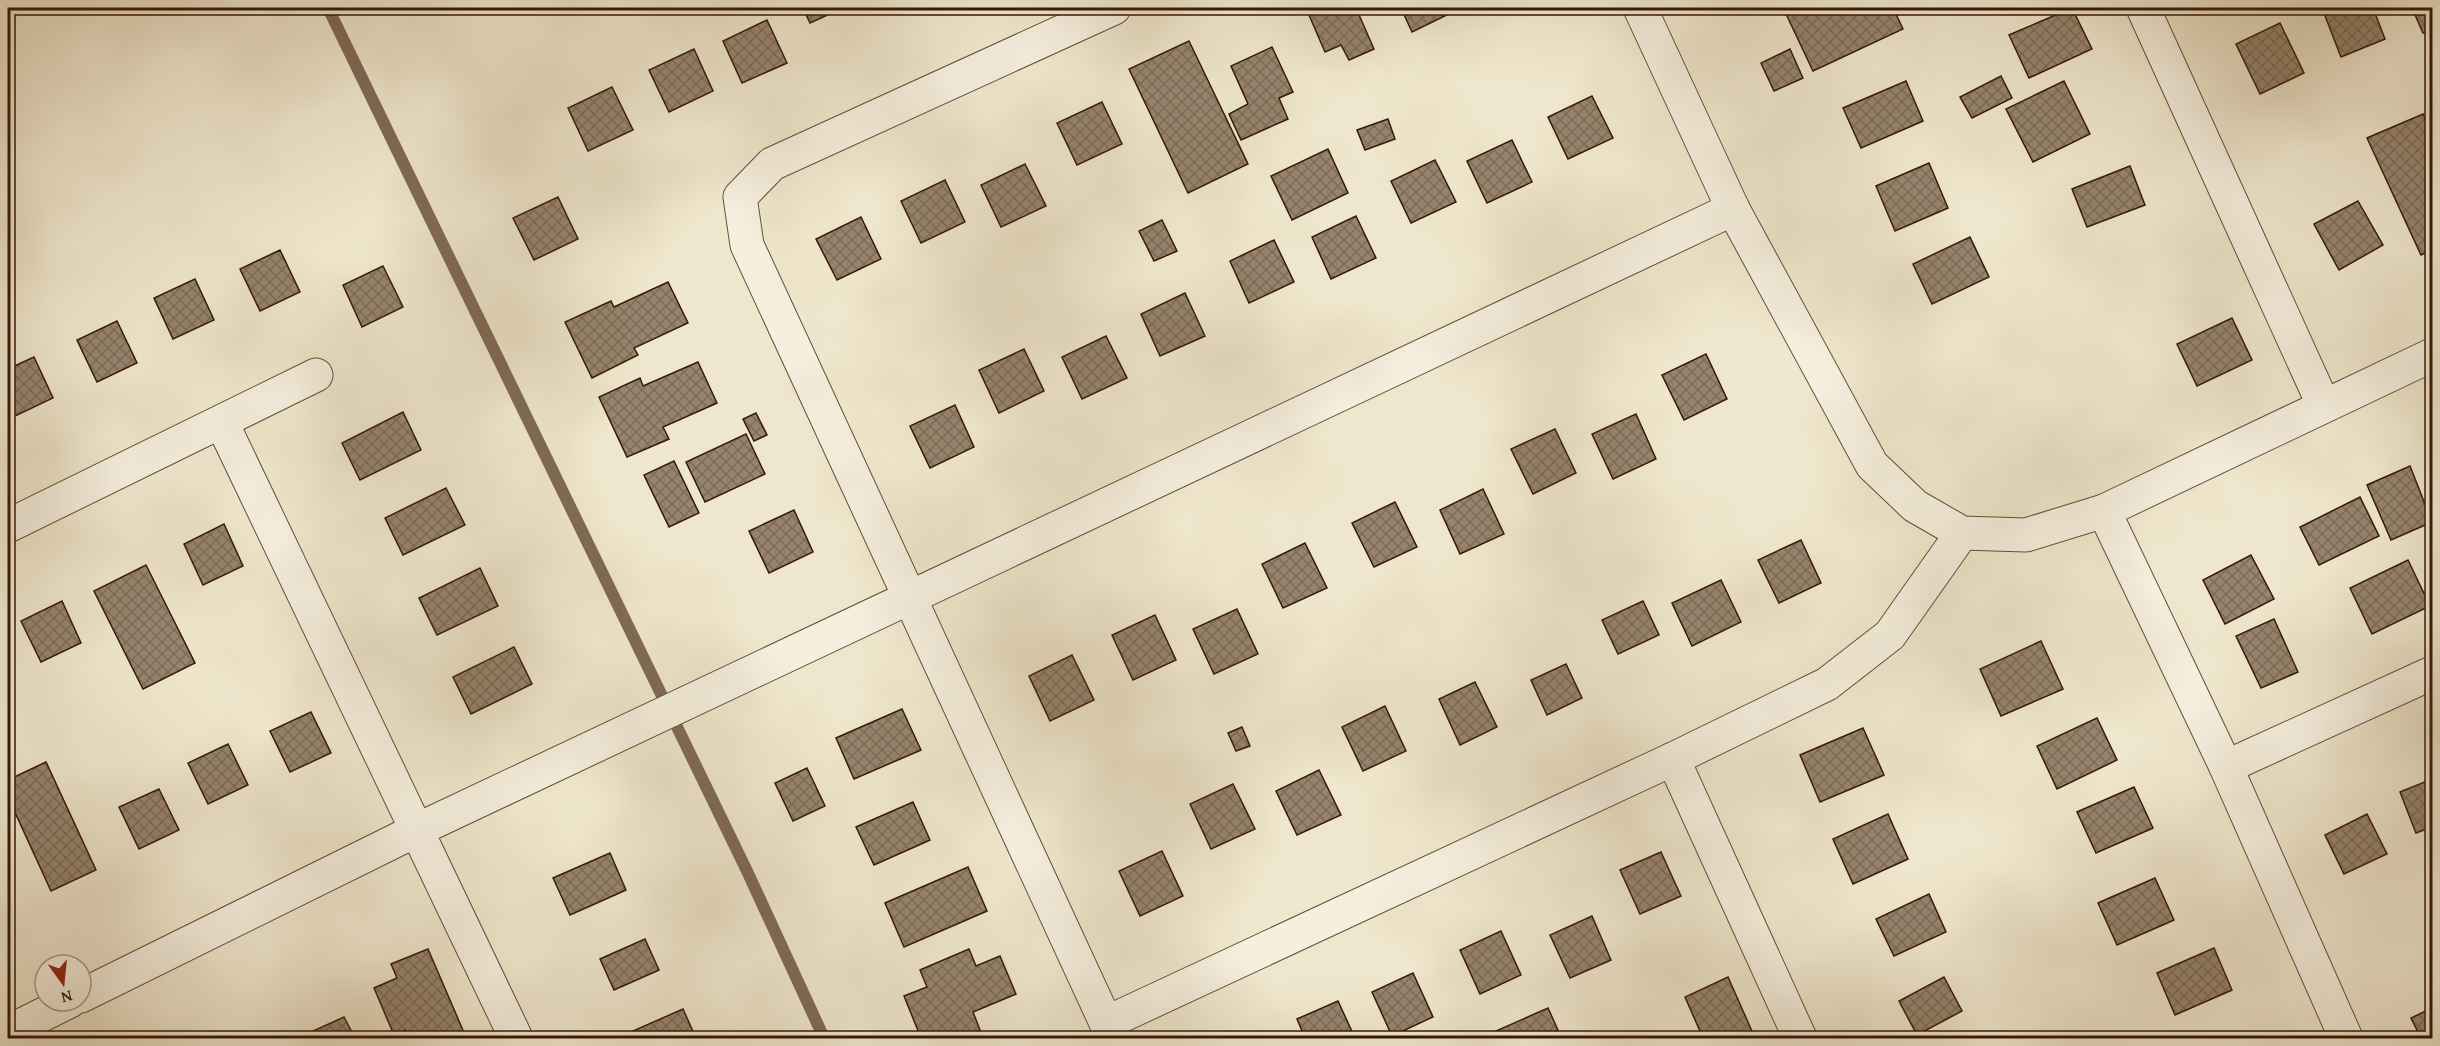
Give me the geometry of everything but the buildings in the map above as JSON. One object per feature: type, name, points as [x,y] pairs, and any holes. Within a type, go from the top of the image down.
[{"type":"street","points":[[1114,8],[772,164],[740,197],[747,245],[1110,1031],[1827,684],[1890,635],[1962,533]]},
{"type":"street","points":[[1640,8],[1733,208],[1872,465],[1915,506],[1962,533],[2026,535],[2104,511],[2433,355]]},
{"type":"street","points":[[2148,9],[2324,406]]},
{"type":"street","points":[[93,990],[417,830],[1733,208]]},
{"type":"street","points":[[8,526],[316,375]]},
{"type":"street","points":[[222,423],[516,1038]]},
{"type":"street","points":[[2104,511],[2226,767],[2346,1038]]},
{"type":"street","points":[[2226,767],[2433,673]]},
{"type":"street","points":[[1673,759],[1800,1038]]},
{"type":"street","points":[[8,1032],[46,1013]]},
{"type":"waterway","points":[[328,8],[747,871],[824,1038]]}]
